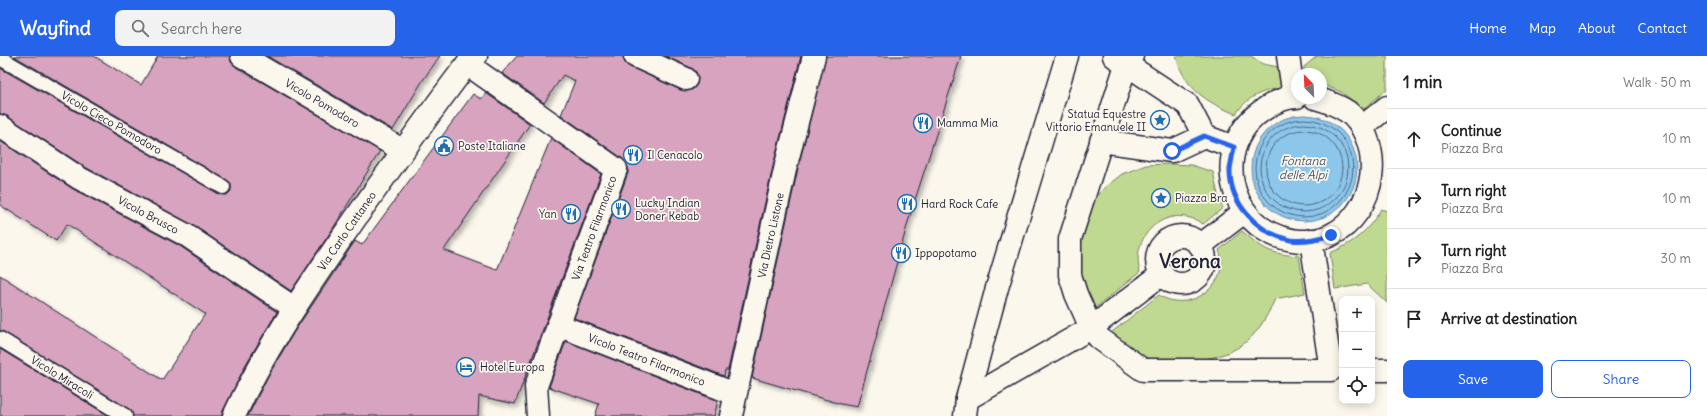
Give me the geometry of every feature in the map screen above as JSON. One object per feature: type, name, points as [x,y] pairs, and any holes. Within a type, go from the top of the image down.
[{"type":"street","name":"Vicolo Pomodoro","points":[[242,56],[402,150]]},
{"type":"street","points":[[635,56],[686,79]]},
{"type":"street","name":"Via Dietro Listone","points":[[731,416],[784,172],[814,56]]},
{"type":"street","points":[[966,408],[997,288],[1068,56]]},
{"type":"street","points":[[1288,56],[1292,68]]},
{"type":"street","points":[[1234,147],[1204,136],[1188,105],[1124,59],[1101,141],[1070,239],[1070,275],[1076,294],[1091,328],[1099,338],[1143,370],[1337,370],[1311,240]]},
{"type":"street","name":"Via Carlo Cattaneo","points":[[234,416],[246,389],[294,308],[402,150],[471,60]]},
{"type":"street","name":"Via Teatro Filarmonico","points":[[471,60],[616,169],[536,386],[538,416]]},
{"type":"street","points":[[1291,99],[1274,103],[1256,114],[1243,129],[1234,147],[1230,170],[1234,192],[1244,212],[1258,225],[1274,235],[1292,240],[1311,240],[1331,235],[1348,224],[1379,194],[1372,147],[1362,127],[1348,113],[1332,103],[1327,102]]},
{"type":"street","points":[[1362,127],[1387,107]]},
{"type":"street","name":"Vicolo Brusco","points":[[0,126],[80,178],[186,235],[294,308]]},
{"type":"street","points":[[1101,141],[1172,151],[1204,136]]},
{"type":"street","points":[[1201,245],[1244,212]]},
{"type":"street","points":[[1187,236],[1195,239],[1201,245],[1206,259],[1205,267],[1196,279],[1189,282],[1174,283],[1162,274],[1158,266],[1157,258],[1159,250],[1164,243],[1171,238],[1187,236]]},
{"type":"street","points":[[966,408],[1091,328],[1162,274]]},
{"type":"street","name":"Vicolo Teatro Filarmonico","points":[[558,325],[735,394]]},
{"type":"street","points":[[1375,370],[1387,370]]},
{"type":"lane","name":"Vicolo Cieco Pomodoro","points":[[0,58],[223,187]]},
{"type":"lane","name":"Vicolo Miracoli","points":[[0,339],[125,416]]},
{"type":"green space","points":[[1176,56],[1251,56],[1263,64],[1278,67],[1281,88],[1267,91],[1255,96],[1245,103],[1236,114],[1225,110],[1198,93],[1185,77]]},
{"type":"green space","points":[[1317,56],[1387,56],[1387,89],[1364,109],[1341,92],[1327,86],[1327,68],[1304,67]]},
{"type":"green space","points":[[1146,165],[1191,165],[1213,172],[1219,199],[1223,208],[1203,224],[1190,218],[1177,216],[1165,219],[1155,225],[1146,234],[1140,245],[1138,258],[1140,272],[1089,313],[1080,294],[1076,249],[1090,206],[1104,188],[1122,174]]},
{"type":"green space","points":[[1381,209],[1387,211],[1387,303],[1367,284],[1335,289],[1330,253],[1360,236]]},
{"type":"green space","points":[[1242,231],[1256,243],[1268,250],[1281,254],[1299,256],[1305,293],[1275,299],[1260,327],[1241,345],[1218,356],[1175,362],[1158,362],[1141,358],[1107,336],[1159,295],[1170,300],[1182,301],[1194,299],[1205,293],[1213,285],[1219,275],[1221,263],[1219,250]]},
{"type":"water","name":"Fontana delle Alpi","points":[[1304,115],[1324,119],[1342,130],[1353,148],[1357,168],[1353,188],[1342,206],[1324,217],[1304,221],[1284,217],[1266,206],[1255,188],[1251,168],[1255,148],[1266,130],[1284,119]]},
{"type":"building","points":[[14,56],[94,56],[141,85],[158,56],[230,56],[231,62],[236,67],[380,151],[334,227],[291,291],[193,225],[85,167],[7,116],[0,114],[0,68],[219,194],[227,195],[231,191],[231,183],[227,180]]},
{"type":"building","points":[[267,56],[440,56],[423,80],[393,130]]},
{"type":"building","points":[[517,56],[623,56],[625,63],[630,67],[681,90],[687,91],[693,89],[697,84],[698,78],[696,72],[691,68],[665,56],[801,56],[774,162],[728,370],[725,370],[724,376],[574,318],[628,173],[628,168],[623,159],[561,115],[575,81],[563,75],[544,103],[502,73]]},
{"type":"building","points":[[826,56],[961,56],[908,222],[857,407],[841,404],[752,378],[798,168]]},
{"type":"building","points":[[486,93],[530,124],[444,250],[497,270],[551,138],[601,174],[515,404],[479,396],[478,416],[248,416],[268,376],[294,332],[355,241],[362,245],[473,94],[481,99]]},
{"type":"building","points":[[0,141],[73,189],[180,246],[277,312],[246,364],[222,416],[133,416],[129,409],[4,332],[0,331],[0,275],[162,380],[205,314],[67,224],[56,241],[0,205]]},
{"type":"building","points":[[566,341],[718,401],[714,416],[595,416],[599,404],[549,387]]},
{"type":"building","points":[[0,349],[109,416],[0,416]]},
{"type":"place","name":"Statua Equestre Vittorio Emanuele II","points":[[1160,120]]},
{"type":"place","name":"Mamma Mia","points":[[923,123]]},
{"type":"place","name":"Poste Italiane","points":[[444,146]]},
{"type":"place","name":"Il Cenacolo","points":[[633,155]]},
{"type":"place","name":"Piazza Bra","points":[[1161,198]]},
{"type":"place","name":"Hard Rock Cafe","points":[[907,204]]},
{"type":"place","name":"Lucky Indian Doner Kebab","points":[[621,209]]},
{"type":"place","name":"Yan","points":[[571,214]]},
{"type":"place","name":"Ippopotamo","points":[[901,253]]},
{"type":"place","name":"Hotel Europa","points":[[466,367]]},
{"type":"district","name":"Verona","points":[[1190,261]]},
{"type":"route","points":[[1172,151],[1204,136],[1234,147],[1230,170],[1234,192],[1244,212],[1258,225],[1274,235],[1292,240],[1311,240],[1331,235]]}]
